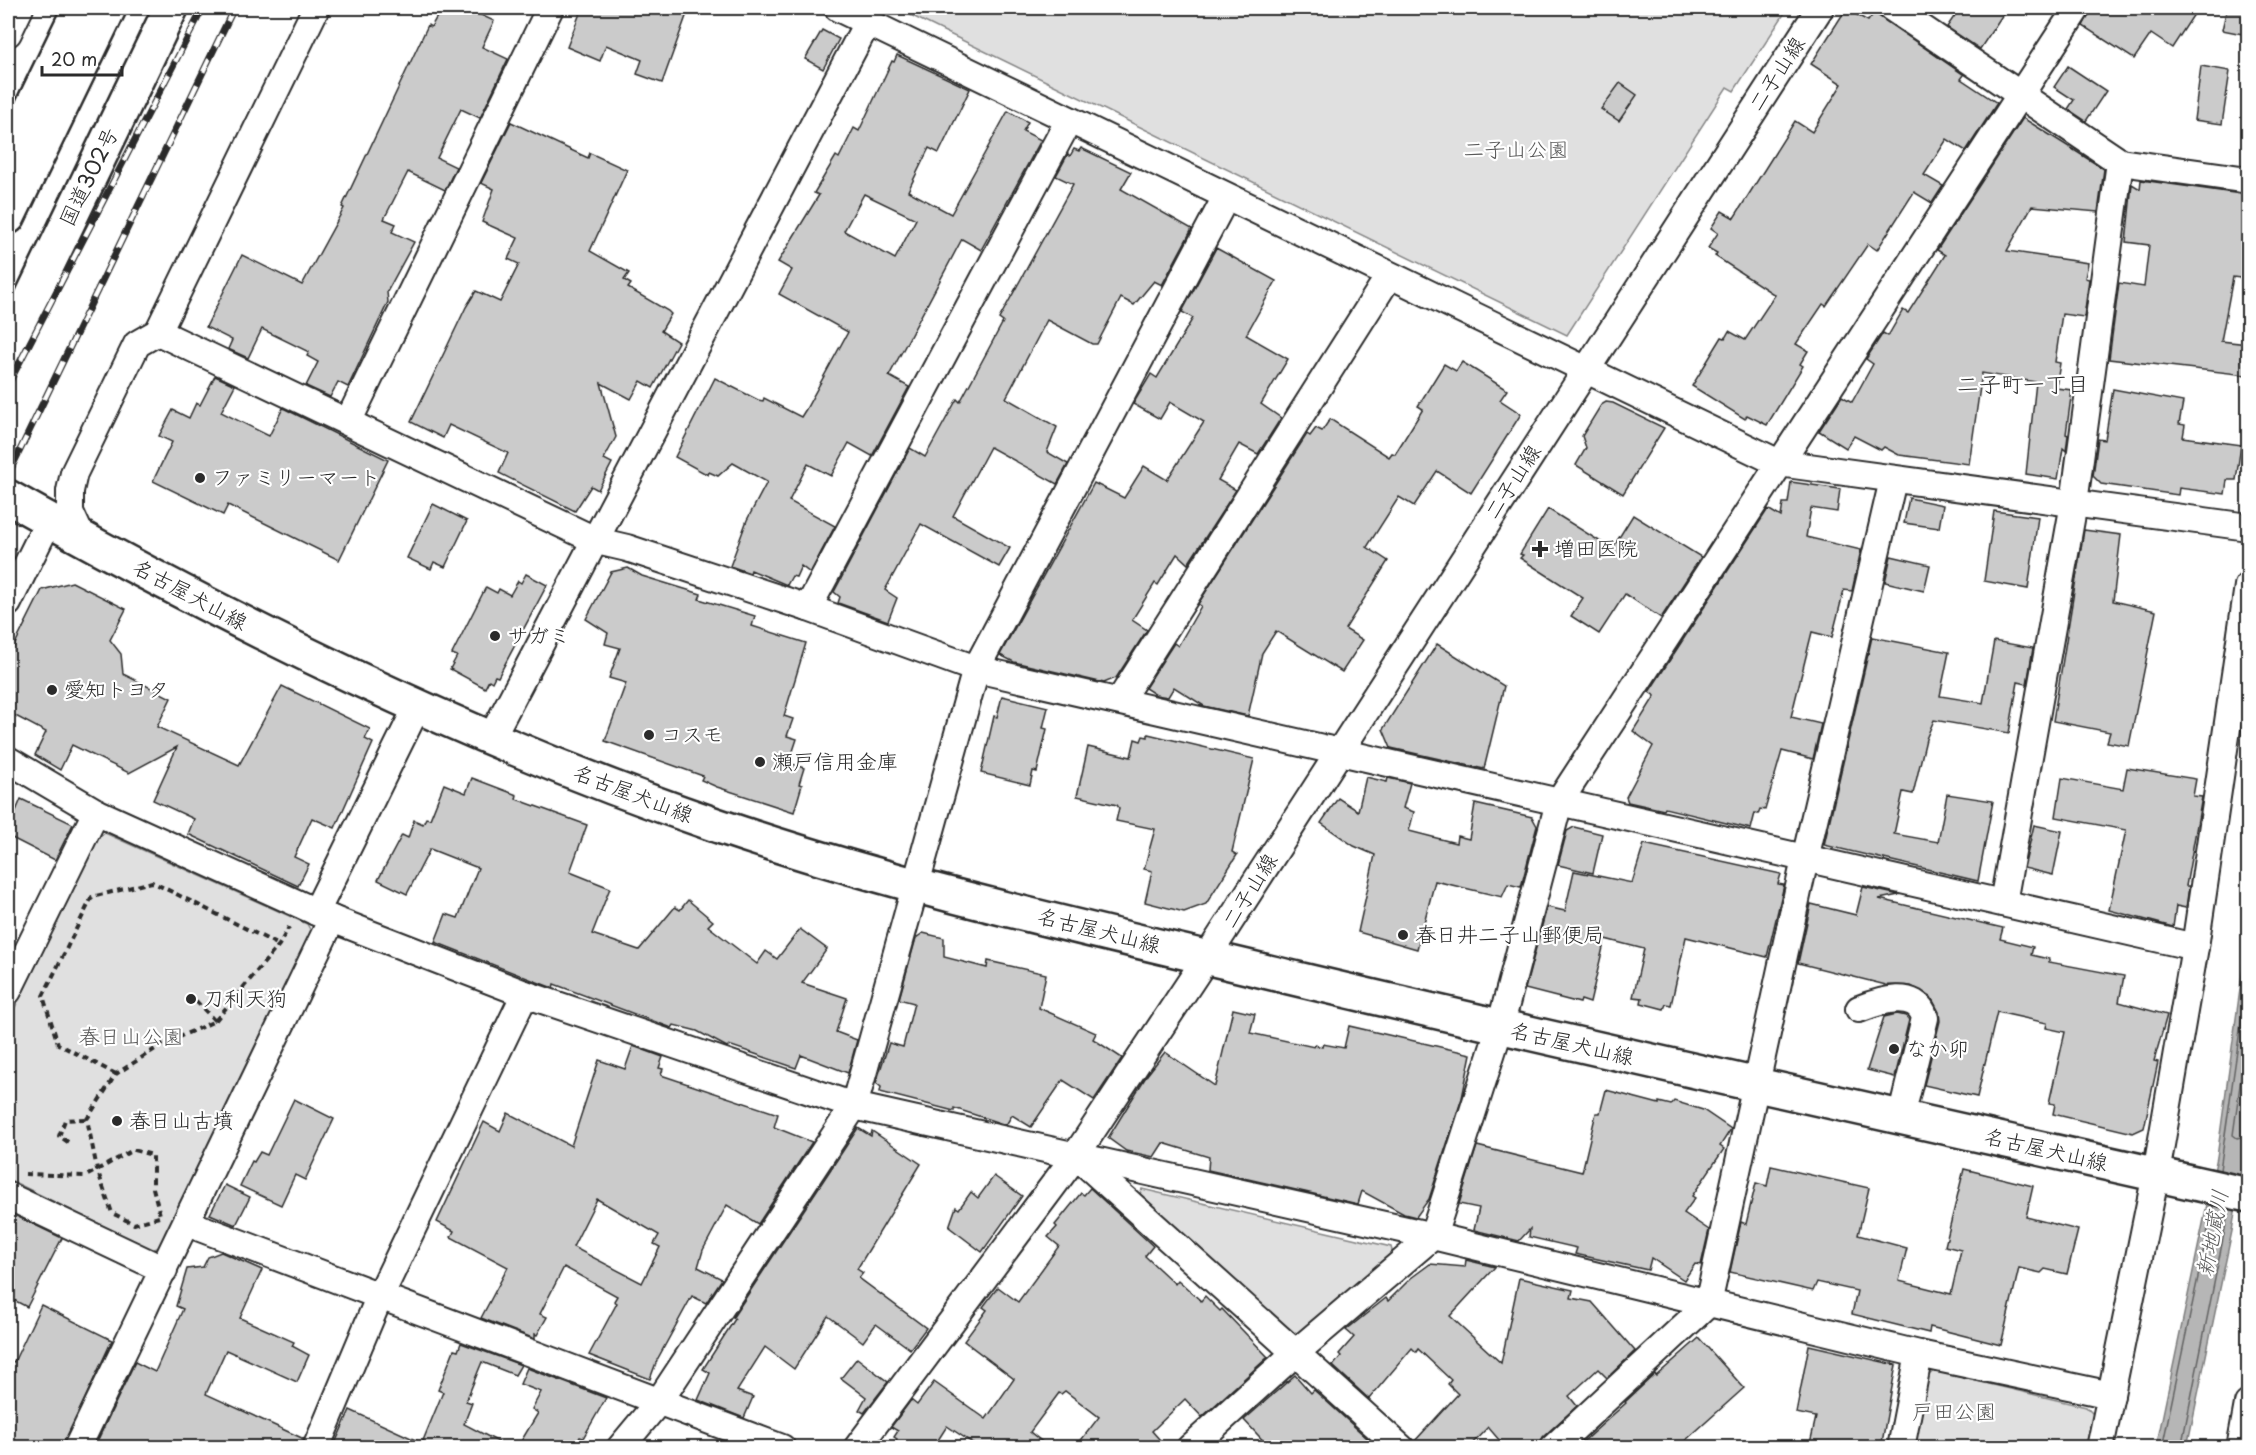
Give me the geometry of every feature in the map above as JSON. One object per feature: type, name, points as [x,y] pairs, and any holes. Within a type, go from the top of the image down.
[{"type":"main road","points":[[8,157],[80,8]]},
{"type":"main road","points":[[8,217],[109,8]]},
{"type":"main road","points":[[8,297],[148,8]]},
{"type":"main road","name":"国道302号","points":[[8,347],[171,8]]},
{"type":"main road","name":"名古屋犬山線","points":[[8,497],[324,665],[490,740],[718,826],[915,885],[1207,957],[1756,1086],[2248,1195]]},
{"type":"street","points":[[8,33],[20,8]]},
{"type":"street","points":[[82,538],[70,512],[70,491],[74,473],[137,344],[158,332],[316,8]]},
{"type":"street","points":[[348,422],[550,8]]},
{"type":"street","points":[[838,8],[1779,463],[2248,527]]},
{"type":"street","name":"二子山線","points":[[858,1448],[1076,1155],[1207,957],[1338,750],[1820,8]]},
{"type":"street","points":[[1892,8],[2120,162],[2248,180]]},
{"type":"street","points":[[1190,1448],[1294,1354],[1433,1236],[1500,1027],[1559,802],[2077,8]]},
{"type":"street","points":[[490,740],[597,541],[867,23]]},
{"type":"street","points":[[808,608],[1069,120]]},
{"type":"street","points":[[2003,903],[2074,503],[2120,162]]},
{"type":"street","points":[[620,1448],[660,1400],[855,1106],[976,669],[1226,196]]},
{"type":"street","points":[[1120,700],[1389,276]]},
{"type":"street","points":[[158,332],[597,541],[627,548],[808,608],[976,669],[2195,947]]},
{"type":"street","points":[[1553,1448],[1708,1304],[1805,859],[1893,480]]},
{"type":"street","points":[[8,603],[49,520]]},
{"type":"street","points":[[2100,1448],[2164,1176],[2248,586]]},
{"type":"street","points":[[77,1448],[164,1270],[177,1221],[314,916],[417,707]]},
{"type":"street","points":[[8,760],[96,812],[314,916],[525,993],[855,1106],[1433,1236],[1919,1354],[2111,1395]]},
{"type":"street","points":[[8,991],[96,812]]},
{"type":"street","points":[[316,1448],[379,1298],[525,993]]},
{"type":"street","points":[[1859,1009],[1889,997],[1916,1004],[1923,1009],[1925,1018],[1901,1117]]},
{"type":"street","points":[[1076,1155],[1294,1354],[1401,1448]]},
{"type":"street","points":[[14,1187],[164,1270]]},
{"type":"street","points":[[177,1221],[379,1298],[660,1400],[782,1448]]},
{"type":"street","points":[[1901,1448],[1919,1354]]},
{"type":"path","points":[[116,1074],[58,1044],[43,996],[92,897],[152,882],[279,945]]},
{"type":"path","points":[[177,1221],[161,1217],[134,1224],[112,1213],[97,1169],[87,1119],[116,1074],[163,1044],[215,1021],[279,945],[314,916]]},
{"type":"path","points":[[196,1001],[215,1021]]},
{"type":"path","points":[[68,1142],[59,1136],[65,1120],[87,1119]]},
{"type":"path","points":[[14,1187],[24,1174],[86,1176],[133,1150],[153,1155],[153,1188],[161,1217]]},
{"type":"green space","name":"二子山公園","points":[[896,8],[1788,8],[1734,91],[1727,87],[1567,335]]},
{"type":"green space","name":"春日山公園","points":[[105,833],[307,924],[312,933],[162,1246],[152,1250],[8,1179],[8,1022],[97,837]]},
{"type":"green space","points":[[1142,1189],[1391,1247],[1394,1258],[1300,1335],[1289,1334],[1138,1199]]},
{"type":"green space","name":"戸田公園","points":[[1934,1371],[2086,1407],[2094,1415],[2088,1447],[1911,1448],[1925,1378]]},
{"type":"water","name":"新地蔵川","points":[[2248,931],[2248,1131],[2232,1231],[2187,1447],[2156,1448],[2217,1157]]},
{"type":"building","points":[[442,8],[466,8],[494,21],[482,47],[508,59],[480,118],[461,109],[437,158],[456,167],[445,190],[408,172],[384,219],[396,224],[392,232],[414,242],[387,292],[388,302],[348,387],[338,382],[330,397],[306,386],[318,362],[307,356],[309,352],[262,329],[248,358],[228,349],[232,340],[206,327],[242,255],[302,285],[344,208],[342,207],[428,25],[431,27]]},
{"type":"building","points":[[582,8],[689,8],[662,83],[637,74],[642,60],[606,45],[600,61],[567,47]]},
{"type":"building","points":[[1960,8],[2007,8],[1980,49],[1947,27]]},
{"type":"building","points":[[2092,8],[2198,8],[2172,48],[2151,34],[2134,59],[2083,26]]},
{"type":"building","points":[[2227,8],[2248,8],[2248,35],[2222,30]]},
{"type":"building","points":[[1846,9],[1868,21],[1874,13],[1964,75],[1961,79],[1997,103],[1966,151],[1947,139],[1924,175],[1943,186],[1932,203],[1914,192],[1877,250],[1868,244],[1826,306],[1823,304],[1796,344],[1808,351],[1800,364],[1803,366],[1767,425],[1747,415],[1745,419],[1692,386],[1722,337],[1725,338],[1729,331],[1745,340],[1775,295],[1715,256],[1717,253],[1708,248],[1718,233],[1711,228],[1722,211],[1734,218],[1795,121],[1812,132],[1842,84],[1811,64]]},
{"type":"building","points":[[822,30],[839,39],[823,69],[805,59]]},
{"type":"building","points":[[897,55],[970,89],[939,153],[929,148],[908,191],[951,214],[1008,111],[1028,122],[1023,131],[1041,140],[981,250],[962,239],[889,376],[909,387],[872,456],[849,443],[831,476],[808,464],[789,501],[835,526],[810,573],[801,566],[796,577],[792,576],[787,585],[751,570],[750,573],[730,566],[747,520],[767,482],[733,463],[718,476],[709,472],[708,475],[675,457],[715,378],[758,400],[763,401],[764,398],[801,417],[806,409],[848,332],[779,294],[792,270],[778,262],[819,195],[814,193],[836,156],[839,158],[854,128],[859,131],[892,61],[894,62]],"holes":[[[864,194],[916,219],[895,259],[844,231]]]},
{"type":"building","points":[[2068,66],[2106,91],[2086,121],[2068,109],[2074,100],[2054,87]]},
{"type":"building","points":[[2201,66],[2230,71],[2222,124],[2194,120]]},
{"type":"building","points":[[1620,83],[1637,95],[1619,121],[1601,109]]},
{"type":"building","points":[[2023,118],[2104,169],[2098,212],[2032,206],[2007,251],[2088,263],[2085,278],[2089,279],[2084,317],[2062,314],[2055,362],[2060,363],[2056,388],[2072,390],[2066,451],[2063,448],[2058,479],[2026,474],[2036,382],[1982,373],[1969,464],[1899,455],[1884,447],[1881,450],[1854,436],[1846,448],[1819,431],[1842,396],[1852,402],[1873,364],[1866,359],[1883,333],[1888,336],[1903,310],[1908,313],[1945,255],[1937,250]]},
{"type":"building","points":[[511,122],[588,158],[590,153],[627,170],[590,251],[629,273],[624,280],[631,284],[628,288],[671,314],[661,331],[678,342],[653,388],[641,381],[631,399],[601,383],[616,437],[604,459],[612,463],[598,490],[591,486],[575,511],[499,473],[508,453],[449,425],[443,438],[411,422],[466,307],[476,291],[500,302],[519,264],[508,259],[518,238],[482,222],[494,189],[481,183]]},
{"type":"building","points":[[1081,148],[1131,172],[1121,189],[1192,229],[1162,285],[1154,281],[1134,305],[1121,298],[1097,344],[1092,344],[1047,320],[1006,398],[1057,427],[1047,452],[1068,464],[1057,484],[990,447],[953,516],[1010,548],[999,567],[921,524],[885,590],[897,598],[888,621],[838,603],[840,597],[834,592],[910,448],[925,457],[957,399],[960,402],[1003,322],[999,319],[1073,184],[1056,176],[1068,154],[1070,156],[1074,149],[1079,151]]},
{"type":"building","points":[[2141,180],[2248,195],[2248,279],[2233,277],[2221,341],[2248,344],[2246,375],[2109,359],[2119,283],[2144,287],[2149,245],[2126,242],[2132,184],[2140,189]]},
{"type":"building","points":[[1216,248],[1276,281],[1246,335],[1288,359],[1261,404],[1281,418],[1258,454],[1239,444],[1218,480],[1236,490],[1188,564],[1177,554],[1158,585],[1155,583],[1132,620],[1147,630],[1116,678],[1104,683],[1014,662],[1000,655],[1094,483],[1124,498],[1144,466],[1167,480],[1204,422],[1170,402],[1160,419],[1133,404],[1151,374],[1157,378],[1193,318],[1182,312]]},
{"type":"building","points":[[1462,362],[1507,390],[1500,400],[1521,414],[1471,493],[1437,471],[1414,506],[1399,497],[1367,547],[1388,561],[1345,629],[1363,640],[1342,672],[1276,631],[1262,653],[1248,716],[1204,706],[1174,687],[1168,697],[1156,695],[1145,688],[1174,643],[1178,646],[1201,606],[1198,604],[1307,434],[1310,436],[1316,428],[1322,431],[1330,419],[1389,457],[1392,453],[1395,454],[1423,409],[1418,406],[1444,364],[1456,371]]},
{"type":"building","points":[[215,376],[235,385],[221,412],[269,436],[283,408],[388,460],[339,560],[228,505],[223,515],[153,481],[172,442],[159,436],[173,410],[189,418],[196,403],[200,405]]},
{"type":"building","points":[[2113,389],[2183,402],[2179,424],[2185,425],[2183,437],[2241,445],[2236,480],[2227,480],[2225,494],[2179,488],[2178,495],[2101,484],[2093,476],[2098,439],[2105,440]]},
{"type":"building","points":[[1606,402],[1613,403],[1664,428],[1623,494],[1576,465],[1586,448],[1582,436],[1601,405]]},
{"type":"building","points":[[1791,482],[1840,489],[1837,512],[1811,508],[1806,537],[1861,550],[1852,591],[1844,590],[1832,637],[1812,632],[1791,717],[1821,724],[1813,759],[1782,751],[1765,810],[1760,809],[1758,814],[1755,813],[1751,829],[1665,808],[1664,810],[1628,802],[1626,797],[1653,746],[1633,731],[1655,696],[1649,692],[1768,509],[1781,517],[1783,503],[1788,503]]},
{"type":"building","points":[[1909,498],[1943,505],[1939,528],[1904,523]]},
{"type":"building","points":[[433,504],[467,521],[445,567],[434,562],[431,569],[407,558]]},
{"type":"building","points":[[1548,509],[1612,549],[1633,515],[1701,557],[1661,618],[1625,594],[1599,634],[1571,616],[1583,598],[1520,558],[1523,555],[1520,554]]},
{"type":"building","points":[[1994,511],[2038,517],[2028,589],[1984,581]]},
{"type":"building","points":[[2084,530],[2121,535],[2113,601],[2156,611],[2129,746],[2107,742],[2110,732],[2053,721]]},
{"type":"building","points":[[1891,556],[1930,565],[1924,591],[1885,582]]},
{"type":"building","points":[[628,568],[642,576],[701,594],[699,599],[755,616],[752,626],[806,643],[784,716],[793,719],[787,736],[797,739],[789,763],[804,768],[799,784],[802,785],[794,812],[717,787],[701,780],[703,776],[605,741],[626,683],[609,678],[620,648],[605,644],[608,633],[586,619],[611,572]]},
{"type":"building","points":[[526,574],[547,585],[498,677],[495,676],[492,682],[489,680],[485,688],[450,669],[457,656],[452,654],[486,587],[497,593],[499,589],[510,595],[518,581],[521,583]]},
{"type":"building","points":[[72,582],[126,609],[110,640],[121,654],[123,674],[171,698],[157,727],[239,765],[282,686],[370,729],[365,739],[373,743],[335,828],[312,818],[294,857],[309,864],[298,886],[188,834],[194,819],[153,800],[177,747],[129,773],[72,745],[60,770],[35,755],[46,732],[8,712],[8,658],[42,590]]},
{"type":"building","points":[[1872,637],[1949,652],[1940,696],[1983,703],[1994,641],[2033,648],[2027,684],[2018,682],[2009,733],[1934,720],[1926,739],[1913,794],[1903,792],[1894,834],[1938,842],[1947,794],[1993,801],[1978,881],[1824,845]]},
{"type":"building","points":[[1437,644],[1504,686],[1484,769],[1391,748],[1383,729]]},
{"type":"building","points":[[1002,696],[1048,707],[1043,728],[1047,729],[1037,772],[1033,771],[1030,785],[981,773],[994,716],[997,717]]},
{"type":"building","points":[[1148,734],[1254,759],[1232,852],[1237,855],[1206,904],[1184,912],[1145,902],[1152,871],[1144,869],[1155,829],[1116,821],[1119,808],[1117,805],[1077,796],[1088,747],[1131,757],[1135,739],[1141,741],[1143,736],[1148,737]]},
{"type":"building","points":[[2127,768],[2196,779],[2193,796],[2202,797],[2186,886],[2189,886],[2186,908],[2176,906],[2173,927],[2109,910],[2126,830],[2056,817],[2062,778],[2123,789]]},
{"type":"building","points":[[1366,777],[1387,782],[1388,778],[1410,783],[1403,808],[1414,812],[1409,831],[1456,843],[1457,836],[1469,839],[1475,804],[1532,817],[1537,826],[1521,887],[1508,884],[1502,897],[1435,881],[1417,949],[1358,932],[1375,855],[1354,846],[1321,823],[1338,798],[1358,811]]},
{"type":"building","points":[[472,778],[517,795],[516,799],[587,825],[570,872],[610,888],[592,934],[639,950],[675,907],[680,910],[688,900],[713,921],[708,926],[757,964],[766,951],[777,959],[800,929],[827,949],[802,983],[847,998],[836,1032],[857,1040],[848,1073],[801,1055],[796,1068],[729,1045],[727,1047],[697,1031],[674,1025],[672,1028],[554,984],[553,988],[435,942],[446,914],[458,918],[478,868],[430,849],[407,894],[378,880],[402,835],[408,838],[414,820],[423,824],[426,818],[430,819],[444,784],[466,793]]},
{"type":"building","points":[[21,799],[73,824],[55,860],[8,836],[8,830]]},
{"type":"building","points":[[2034,825],[2062,831],[2053,875],[2024,868]]},
{"type":"building","points":[[1574,827],[1602,834],[1593,873],[1558,865],[1567,831]]},
{"type":"building","points":[[1644,844],[1781,874],[1778,884],[1784,885],[1767,957],[1686,937],[1671,1005],[1666,1004],[1664,1009],[1641,1003],[1642,998],[1633,997],[1644,949],[1605,939],[1590,1003],[1581,1000],[1580,1003],[1525,989],[1547,907],[1565,911],[1574,871],[1632,883]]},
{"type":"building","points":[[1863,887],[1899,895],[1879,899],[2003,928],[2000,939],[2033,947],[2031,955],[2049,959],[2049,962],[2124,976],[2119,1002],[2167,1015],[2154,1061],[2158,1062],[2144,1128],[2133,1133],[2053,1114],[2055,1104],[2049,1103],[2065,1032],[2046,1028],[2047,1023],[1997,1012],[1977,1097],[1924,1085],[1940,1021],[1939,1012],[1931,997],[1911,986],[1886,985],[1798,963],[1811,904],[1856,915]]},
{"type":"building","points":[[923,933],[944,938],[944,957],[987,968],[988,961],[1046,974],[1039,1008],[1096,1033],[1093,1039],[1122,1058],[1094,1100],[1063,1080],[1031,1127],[1012,1115],[1006,1125],[954,1108],[954,1111],[880,1092],[881,1087],[876,1083],[889,1043],[903,1047],[914,1003],[899,999],[916,938]]},
{"type":"building","points":[[1233,1009],[1255,1014],[1250,1033],[1314,1047],[1315,1045],[1322,1047],[1323,1044],[1344,1048],[1349,1026],[1471,1054],[1462,1098],[1429,1199],[1416,1217],[1404,1214],[1362,1191],[1358,1204],[1208,1170],[1209,1157],[1163,1143],[1154,1157],[1126,1151],[1108,1138],[1147,1075],[1165,1052],[1215,1086]]},
{"type":"building","points":[[1897,1014],[1906,1016],[1909,1020],[1895,1077],[1867,1070],[1884,1017]]},
{"type":"building","points":[[633,1046],[663,1057],[659,1068],[663,1069],[661,1075],[778,1114],[774,1127],[812,1142],[758,1224],[727,1205],[703,1250],[698,1267],[722,1279],[706,1303],[692,1296],[657,1360],[650,1379],[589,1355],[617,1303],[614,1301],[617,1296],[564,1267],[540,1314],[547,1317],[537,1335],[535,1334],[535,1339],[481,1318],[508,1267],[451,1237],[454,1231],[437,1222],[484,1122],[500,1131],[508,1113],[571,1146],[599,1060],[625,1069]],"holes":[[[597,1199],[659,1235],[654,1244],[660,1247],[642,1283],[573,1247]]]},
{"type":"building","points":[[1606,1090],[1659,1104],[1659,1102],[1671,1105],[1674,1101],[1703,1110],[1731,1129],[1720,1146],[1724,1149],[1692,1196],[1695,1198],[1684,1213],[1709,1230],[1701,1265],[1695,1264],[1684,1280],[1651,1258],[1648,1270],[1575,1254],[1577,1248],[1529,1237],[1530,1229],[1519,1241],[1474,1230],[1479,1208],[1459,1204],[1477,1146],[1582,1172],[1596,1113],[1600,1113]]},
{"type":"building","points":[[294,1099],[334,1119],[305,1180],[295,1175],[281,1205],[240,1186],[252,1161],[254,1162],[260,1152],[267,1155]]},
{"type":"building","points":[[858,1128],[871,1136],[872,1131],[921,1164],[857,1269],[863,1273],[859,1278],[926,1328],[910,1349],[876,1324],[863,1342],[828,1316],[794,1369],[765,1347],[737,1391],[753,1397],[744,1418],[698,1400],[710,1373],[703,1369],[735,1319],[733,1317]]},
{"type":"building","points":[[1771,1166],[1869,1188],[1858,1235],[1907,1248],[1899,1281],[1951,1294],[1961,1250],[1945,1246],[1964,1169],[2033,1186],[2026,1217],[2078,1230],[2067,1274],[2045,1269],[2041,1273],[2019,1268],[2001,1345],[1930,1327],[1929,1333],[1852,1314],[1857,1291],[1817,1282],[1813,1291],[1730,1272],[1741,1222],[1746,1224],[1756,1183],[1767,1186]]},
{"type":"building","points":[[994,1176],[1022,1196],[982,1252],[949,1227],[956,1207],[959,1209],[971,1192],[978,1198]]},
{"type":"building","points":[[225,1185],[250,1197],[236,1225],[210,1214]]},
{"type":"building","points":[[1090,1188],[1153,1246],[1145,1256],[1175,1284],[1178,1280],[1201,1301],[1205,1296],[1220,1311],[1222,1309],[1268,1357],[1202,1417],[1185,1399],[1152,1431],[1167,1448],[1075,1448],[1099,1417],[1065,1391],[1059,1393],[1030,1432],[1050,1448],[980,1448],[947,1426],[933,1448],[892,1448],[898,1431],[891,1427],[911,1400],[917,1405],[934,1382],[986,1419],[1014,1379],[964,1341],[987,1310],[983,1307],[998,1287],[1018,1302],[1059,1246],[1048,1237],[1057,1227],[1055,1225],[1081,1193],[1084,1195]]},
{"type":"building","points":[[8,1212],[62,1238],[27,1307],[8,1297]]},
{"type":"building","points":[[221,1252],[262,1270],[240,1318],[294,1342],[292,1346],[309,1355],[297,1382],[226,1350],[206,1394],[304,1439],[301,1448],[94,1448],[135,1362],[155,1372],[183,1309],[176,1306],[187,1269],[203,1267],[208,1257]]},
{"type":"building","points":[[1466,1260],[1495,1267],[1450,1316],[1501,1363],[1519,1278],[1573,1290],[1571,1298],[1592,1302],[1635,1351],[1607,1378],[1598,1369],[1569,1396],[1577,1406],[1543,1437],[1538,1448],[1506,1448],[1488,1427],[1468,1448],[1416,1448],[1414,1442],[1458,1394],[1448,1384],[1451,1380],[1418,1349],[1416,1352],[1412,1348],[1369,1399],[1333,1366],[1341,1356],[1339,1354],[1354,1337],[1346,1330],[1386,1298],[1388,1301],[1411,1278],[1430,1264],[1465,1267]]},
{"type":"building","points":[[41,1305],[112,1340],[62,1448],[8,1448],[8,1358],[14,1362]]},
{"type":"building","points":[[1699,1338],[1744,1388],[1677,1448],[1576,1448],[1655,1374],[1656,1376]]},
{"type":"building","points":[[461,1343],[521,1365],[515,1375],[482,1362],[466,1401],[472,1403],[464,1424],[510,1448],[333,1448],[350,1410],[422,1443],[443,1392],[438,1390],[454,1350],[458,1351]]},
{"type":"building","points":[[1809,1345],[1896,1365],[1881,1448],[1809,1448],[1816,1417],[1796,1413]]},
{"type":"building","points":[[857,1358],[888,1382],[864,1413],[859,1410],[866,1397],[841,1378]]},
{"type":"building","points":[[527,1368],[606,1398],[583,1438],[580,1437],[574,1448],[517,1448],[538,1413],[532,1409],[541,1392],[520,1384]]},
{"type":"building","points":[[1295,1375],[1311,1393],[1314,1390],[1378,1448],[1270,1448],[1244,1420]]},
{"type":"railway","points":[[8,385],[203,8]]},
{"type":"railway","points":[[8,475],[234,8]]},
{"type":"place","name":"ファミリーマート","points":[[200,478]]},
{"type":"place","name":"増田医院","points":[[1540,549]]},
{"type":"place","name":"サガミ","points":[[495,636]]},
{"type":"place","name":"愛知トヨタ","points":[[52,690]]},
{"type":"place","name":"コスモ","points":[[649,735]]},
{"type":"place","name":"瀬戸信用金庫","points":[[760,762]]},
{"type":"place","name":"春日井二子山郵便局","points":[[1403,935]]},
{"type":"place","name":"刀利天狗","points":[[191,999]]},
{"type":"place","name":"なか卯","points":[[1894,1049]]},
{"type":"place","name":"春日山古墳","points":[[117,1121]]},
{"type":"district","name":"二子町一丁目","points":[[2023,384]]}]
